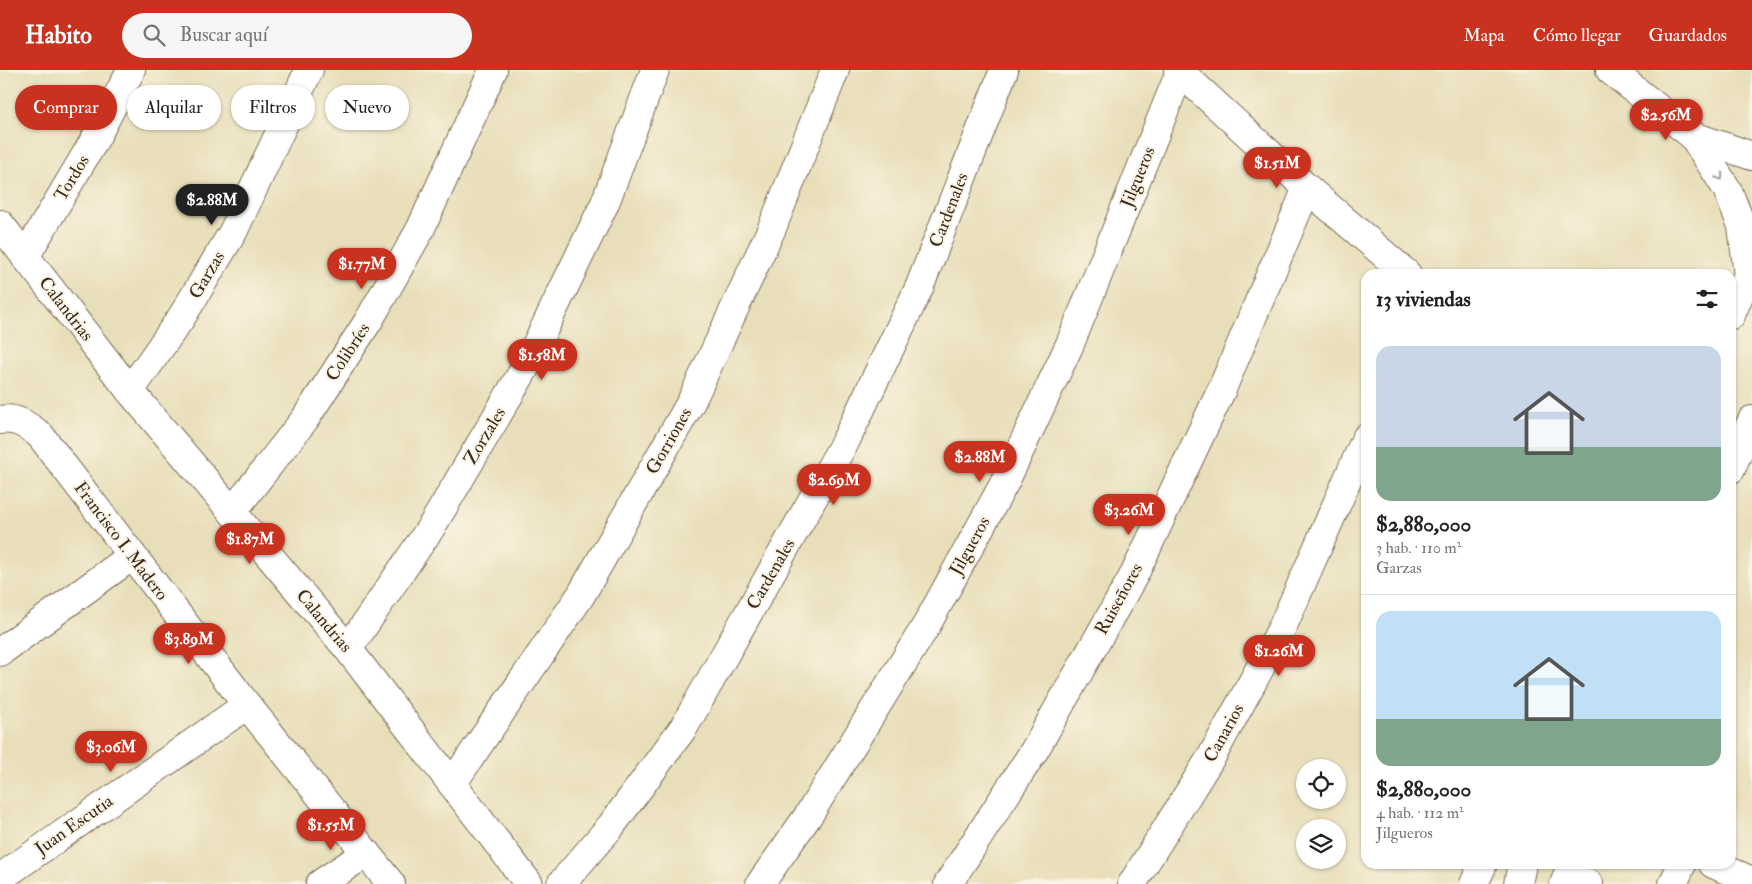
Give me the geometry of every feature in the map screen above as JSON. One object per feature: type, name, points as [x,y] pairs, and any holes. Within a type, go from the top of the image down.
[{"type":"street","name":"Tordos","points":[[25,257],[94,141],[131,70]]},
{"type":"street","name":"Garzas","points":[[130,391],[181,318],[233,232],[309,70]]},
{"type":"street","name":"Colibríes","points":[[233,511],[305,418],[369,320],[420,230],[493,70]]},
{"type":"street","name":"Zorzales","points":[[348,649],[432,526],[525,368],[605,203],[655,70]]},
{"type":"street","name":"Gorriones","points":[[452,784],[581,595],[691,402],[772,228],[835,70]]},
{"type":"street","name":"Cardenales","points":[[562,884],[612,826],[684,727],[846,440],[919,288],[1004,70]]},
{"type":"street","points":[[1610,70],[1693,136],[1727,189],[1742,226],[1750,270],[1736,302]]},
{"type":"street","points":[[1179,71],[1307,188],[1401,269]]},
{"type":"street","name":"Jilgueros","points":[[760,884],[808,816],[926,626],[1005,482],[1070,344],[1179,71]]},
{"type":"street","points":[[1693,136],[1752,156]]},
{"type":"street","name":"Ruiseñores","points":[[948,884],[1034,751],[1134,576],[1222,389],[1307,188]]},
{"type":"street","name":"Calandrias","points":[[0,224],[130,391],[348,649],[529,884]]},
{"type":"street","name":"Francisco I. Madero","points":[[6,419],[29,426],[40,435],[247,705],[391,884]]},
{"type":"street","points":[[1736,457],[1752,420]]},
{"type":"street","name":"Canarios","points":[[1132,884],[1213,754],[1282,628],[1361,449]]},
{"type":"street","points":[[0,652],[132,556]]},
{"type":"street","name":"Juan Escutia","points":[[0,878],[247,705]]},
{"type":"street","points":[[320,884],[366,853]]},
{"type":"street","points":[[1474,884],[1481,869]]},
{"type":"street","points":[[1518,884],[1521,869]]},
{"type":"street","points":[[1673,884],[1680,869]]},
{"type":"street","points":[[1724,869],[1752,881]]}]
